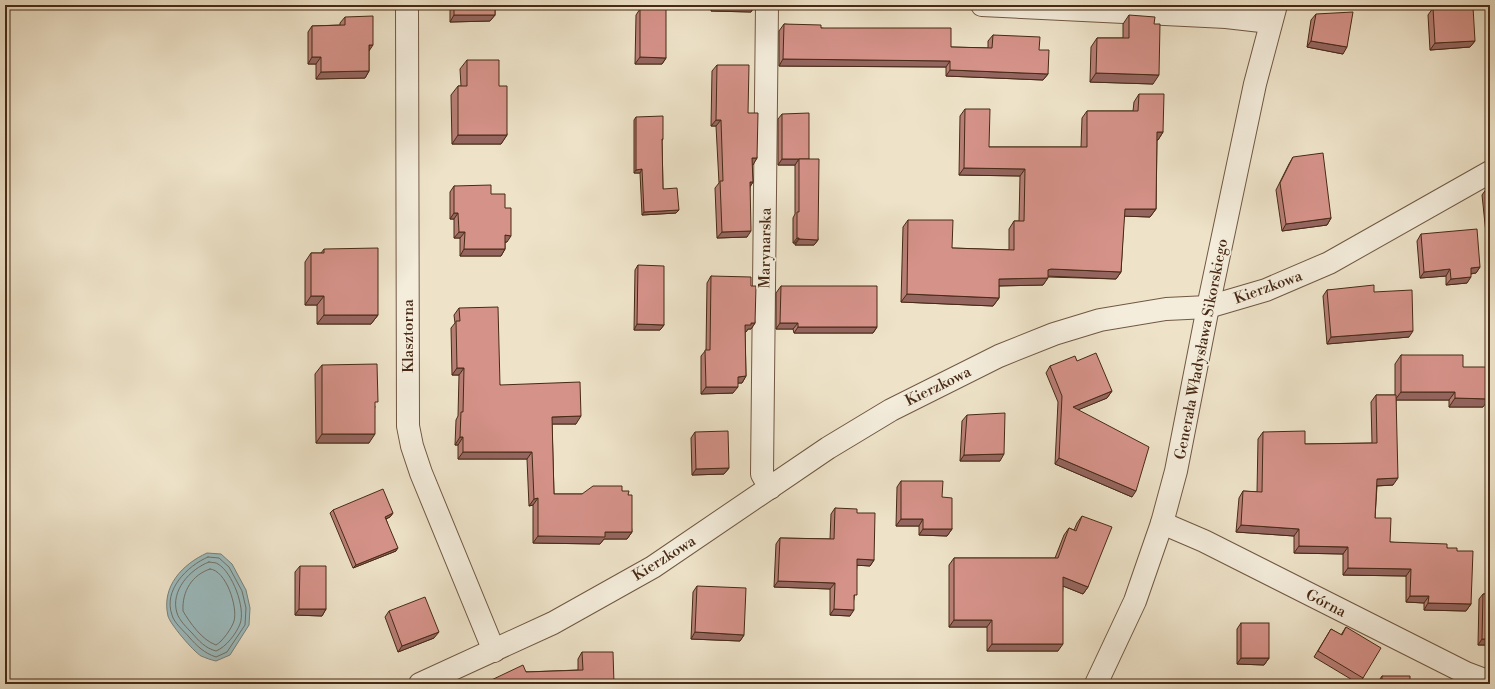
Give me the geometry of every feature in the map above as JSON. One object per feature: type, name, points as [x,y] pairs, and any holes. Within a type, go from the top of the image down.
[{"type":"street","name":"Klasztorna","points":[[407,5],[408,426],[412,446],[421,473],[494,651]]},
{"type":"street","name":"Marynarska","points":[[767,5],[762,474],[770,488]]},
{"type":"street","points":[[982,5],[1226,17],[1273,14]]},
{"type":"street","name":"Generała Władysława Sikorskiego","points":[[1096,684],[1135,601],[1162,523],[1187,423],[1208,307],[1255,84],[1273,14]]},
{"type":"street","name":"Kierzkowa","points":[[420,684],[553,623],[653,567],[828,448],[891,410],[999,356],[1034,342],[1100,320],[1166,309],[1208,307],[1266,290],[1329,263],[1490,172]]},
{"type":"street","name":"Górna","points":[[1162,523],[1204,541],[1466,674],[1490,682]]},
{"type":"water","points":[[207,553],[221,554],[232,564],[246,590],[250,608],[249,625],[230,655],[216,661],[210,660],[197,653],[177,631],[168,616],[167,605],[168,595],[176,577],[190,563]]},
{"type":"building","points":[[454,5],[495,5],[495,15],[454,15]]},
{"type":"building","points":[[1473,7],[1475,41],[1435,43],[1433,8]]},
{"type":"building","points":[[640,9],[666,9],[666,58],[640,57]]},
{"type":"building","points":[[1353,12],[1347,47],[1311,41],[1316,14]]},
{"type":"building","points":[[1129,15],[1155,17],[1154,24],[1160,24],[1159,75],[1096,73],[1097,38],[1129,38]]},
{"type":"building","points":[[373,16],[373,45],[369,45],[369,71],[321,72],[321,57],[312,57],[312,26],[345,25],[345,17]]},
{"type":"building","points":[[784,24],[821,25],[821,28],[951,28],[951,47],[992,48],[993,35],[1040,37],[1039,50],[1049,50],[1048,74],[950,70],[950,61],[783,59]]},
{"type":"building","points":[[467,60],[499,60],[499,86],[507,86],[507,135],[458,135],[458,86],[467,86]]},
{"type":"building","points":[[717,65],[749,65],[748,113],[758,113],[757,158],[752,158],[753,182],[750,182],[751,231],[722,232],[720,181],[723,181],[721,120],[716,120]]},
{"type":"building","points":[[1139,94],[1164,94],[1163,132],[1157,132],[1156,209],[1125,209],[1121,272],[1051,269],[1048,270],[1048,278],[999,279],[999,298],[907,294],[908,220],[953,220],[952,248],[1014,250],[1014,221],[1024,221],[1025,169],[964,168],[965,109],[990,109],[989,147],[1087,147],[1087,111],[1138,111]]},
{"type":"building","points":[[809,113],[809,159],[782,159],[782,114]]},
{"type":"building","points":[[663,116],[663,189],[677,188],[679,210],[644,212],[642,169],[636,170],[636,117]]},
{"type":"building","points":[[1323,153],[1331,218],[1286,224],[1280,183],[1293,157]]},
{"type":"building","points":[[799,159],[819,159],[818,240],[797,238],[797,212],[799,212]]},
{"type":"building","points":[[491,185],[491,194],[505,194],[505,208],[511,208],[511,236],[505,235],[505,249],[464,249],[465,232],[459,232],[458,213],[454,213],[454,186]]},
{"type":"building","points":[[1487,188],[1490,188],[1490,225]]},
{"type":"building","points":[[1477,229],[1480,267],[1471,268],[1471,277],[1451,279],[1450,269],[1424,272],[1421,234]]},
{"type":"building","points":[[378,248],[378,315],[324,315],[324,296],[311,296],[311,253],[324,253],[324,249]]},
{"type":"building","points":[[638,265],[664,266],[664,325],[637,324]]},
{"type":"building","points":[[711,276],[751,277],[751,286],[756,286],[755,323],[745,325],[746,376],[738,377],[738,387],[706,387],[705,350],[710,350]]},
{"type":"building","points":[[1374,285],[1374,292],[1412,290],[1413,331],[1331,337],[1327,290]]},
{"type":"building","points":[[781,286],[877,286],[877,327],[798,327],[798,323],[780,323]]},
{"type":"building","points":[[498,307],[500,385],[580,382],[581,416],[552,417],[554,494],[582,494],[593,486],[622,486],[622,491],[629,491],[628,495],[632,495],[632,532],[605,532],[605,537],[538,536],[538,498],[534,499],[532,452],[463,452],[463,437],[460,437],[461,412],[463,412],[464,368],[457,368],[456,321],[460,321],[459,308]]},
{"type":"building","points":[[1096,353],[1112,391],[1073,407],[1149,447],[1136,491],[1059,458],[1062,396],[1050,366],[1075,356],[1077,361]]},
{"type":"building","points":[[1401,355],[1463,355],[1463,367],[1489,367],[1489,399],[1455,398],[1455,392],[1401,392]]},
{"type":"building","points":[[377,364],[378,402],[375,402],[375,434],[322,434],[322,365]]},
{"type":"building","points":[[1376,395],[1396,395],[1398,478],[1377,479],[1375,518],[1391,518],[1390,542],[1447,544],[1447,548],[1457,548],[1457,551],[1473,551],[1471,604],[1428,603],[1429,596],[1410,596],[1411,569],[1348,568],[1348,547],[1299,546],[1299,529],[1241,525],[1243,491],[1262,492],[1263,432],[1305,431],[1305,444],[1377,443]]},
{"type":"building","points":[[1005,413],[1004,454],[964,455],[967,415]]},
{"type":"building","points":[[728,431],[729,468],[696,469],[695,432]]},
{"type":"building","points":[[901,481],[943,481],[942,497],[952,498],[952,529],[923,529],[923,519],[901,519]]},
{"type":"building","points":[[383,489],[393,513],[385,517],[398,548],[356,565],[333,510]]},
{"type":"building","points":[[835,508],[857,509],[857,513],[875,513],[874,560],[857,559],[857,595],[854,595],[854,610],[834,609],[835,583],[778,581],[780,538],[834,539]]},
{"type":"building","points":[[1082,516],[1112,527],[1088,587],[1063,577],[1063,644],[992,644],[992,620],[954,620],[954,558],[1058,558],[1069,528],[1076,531]]},
{"type":"building","points":[[300,566],[326,566],[326,609],[299,609]]},
{"type":"building","points":[[697,586],[746,588],[744,635],[695,632]]},
{"type":"building","points":[[1483,594],[1490,594],[1490,639],[1482,639]]},
{"type":"building","points":[[425,597],[439,632],[402,646],[389,611]]},
{"type":"building","points":[[1241,623],[1269,623],[1269,658],[1241,658]]},
{"type":"building","points":[[1346,627],[1381,648],[1363,678],[1318,651],[1331,629],[1342,635]]},
{"type":"building","points":[[582,652],[613,652],[614,684],[483,684],[523,665],[526,672],[583,670]]},
{"type":"building","points":[[1382,676],[1410,676],[1410,684],[1382,684]]},
{"type":"building","points":[[967,680],[973,684],[964,684]]},
{"type":"building","points":[[763,683],[784,684],[763,684]]}]
